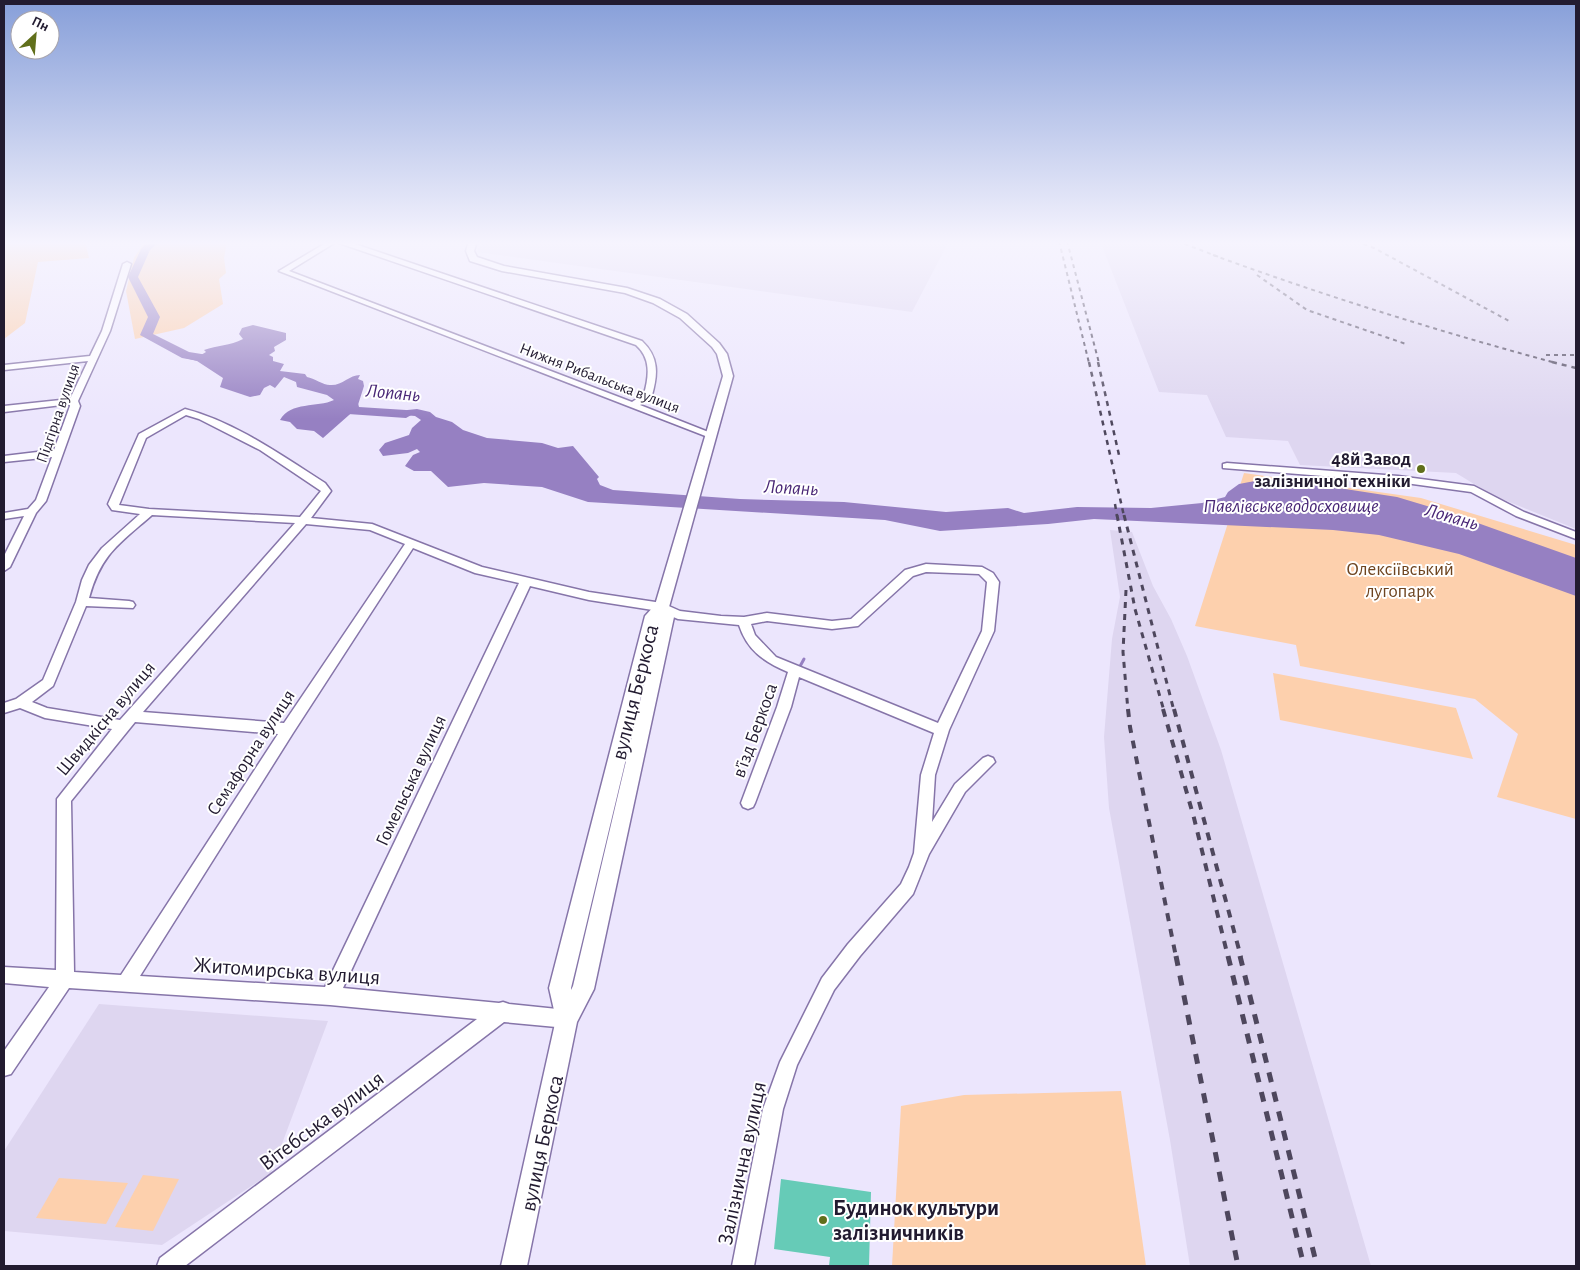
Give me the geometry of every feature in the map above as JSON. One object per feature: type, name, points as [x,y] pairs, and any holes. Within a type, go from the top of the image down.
[{"type":"street","name":"Підгірна вулиця","points":[[4,567],[32,512],[41,501],[75,406],[73,401],[109,323],[116,300]]},
{"type":"street","name":"Нижня Рибальська вулиця","points":[[358,300],[711,435]]},
{"type":"street","points":[[513,300],[639,343],[645,347],[653,365],[648,395],[632,406]]},
{"type":"street","points":[[651,300],[671,307],[703,332],[721,353],[728,376],[662,607]]},
{"type":"street","points":[[4,367],[92,358]]},
{"type":"street","points":[[4,409],[73,401]]},
{"type":"street","name":"Швидкісна вулиця","points":[[64,978],[64,798],[127,721],[303,520],[326,491],[321,484],[263,448],[202,417],[185,412],[142,436],[113,504],[116,508],[149,512]]},
{"type":"street","points":[[4,459],[57,453]]},
{"type":"street","points":[[1227,466],[1398,478],[1474,489],[1520,514],[1576,536]]},
{"type":"street","points":[[4,516],[32,512]]},
{"type":"street","points":[[4,708],[21,703],[48,683],[82,602],[94,566],[106,550],[149,512],[303,520],[372,527],[479,570],[526,582],[589,596],[662,607],[678,615],[744,621],[749,637],[771,660],[942,730]]},
{"type":"street","name":"Семафорна вулиця","points":[[125,984],[411,543]]},
{"type":"street","name":"Залізнична вулиця","points":[[743,1266],[773,1109],[789,1062],[828,984],[854,950],[907,889],[922,853],[928,775],[942,730],[988,631],[993,582],[982,571],[970,568],[926,568],[909,573],[854,623],[832,625],[767,616],[744,621]]},
{"type":"street","name":"Гомельська вулиця","points":[[330,996],[526,582]]},
{"type":"street","points":[[82,602],[129,605]]},
{"type":"street","name":"вулиця Беркоса","points":[[514,1266],[567,1019],[583,988],[667,617],[662,607],[652,616],[560,988],[567,1019]]},
{"type":"street","name":"в’їзд Беркоса","points":[[748,802],[798,671]]},
{"type":"street","points":[[21,703],[45,713],[127,721],[288,730]]},
{"type":"street","points":[[922,853],[960,788],[988,762]]},
{"type":"street","name":"Житомирська вулиця","points":[[4,974],[125,984],[330,996],[503,1011],[567,1019]]},
{"type":"street","points":[[4,1067],[64,978]]},
{"type":"street","name":"Вітебська вулиця","points":[[168,1266],[503,1011]]},
{"type":"shaded area","points":[[827,300],[918,300],[912,312]]},
{"type":"shaded area","points":[[1123,300],[1576,300],[1576,529],[1492,495],[1456,473],[1300,465],[1288,441],[1226,437],[1207,395],[1159,392]]},
{"type":"shaded area","points":[[1110,530],[1132,532],[1153,586],[1171,619],[1187,656],[1221,750],[1371,1266],[1190,1266],[1170,1140],[1109,808],[1104,737],[1112,639],[1120,597]]},
{"type":"shaded area","points":[[99,1004],[328,1021],[271,1173],[162,1245],[4,1231],[4,1151]]},
{"type":"green space","points":[[4,300],[30,300],[25,323],[4,339]]},
{"type":"green space","points":[[128,300],[222,300],[223,304],[184,328],[135,339]]},
{"type":"green space","name":"Олексіївський лугопарк","points":[[1244,473],[1421,498],[1576,545],[1576,819],[1497,797],[1518,734],[1475,699],[1300,666],[1296,645],[1195,626]]},
{"type":"green space","points":[[1273,673],[1456,708],[1473,759],[1280,720]]},
{"type":"green space","points":[[1121,1091],[1146,1266],[892,1266],[901,1106],[964,1095]]},
{"type":"green space","points":[[143,1175],[179,1179],[153,1231],[115,1227]]},
{"type":"green space","points":[[59,1178],[128,1183],[106,1224],[36,1218]]},
{"type":"water","points":[[253,325],[286,333],[286,340],[274,347],[275,351],[269,355],[273,357],[273,361],[284,364],[280,371],[305,374],[307,377],[330,385],[338,384],[356,375],[360,375],[358,379],[363,381],[364,386],[357,408],[323,438],[314,431],[297,429],[290,422],[280,420],[285,414],[297,407],[334,400],[327,395],[297,387],[296,382],[284,377],[275,388],[270,385],[264,388],[260,395],[250,397],[220,387],[223,378],[197,361],[185,358],[186,355],[201,355],[206,352],[204,350],[243,339],[239,334],[242,328]]},
{"type":"water","name":"Павлівське водосховище","points":[[417,409],[430,412],[436,417],[452,422],[463,430],[487,438],[542,443],[558,448],[573,446],[599,477],[597,479],[600,485],[613,490],[740,499],[844,502],[946,512],[1008,508],[1024,513],[1077,507],[1151,508],[1202,503],[1225,497],[1228,492],[1239,484],[1260,480],[1287,480],[1397,497],[1447,512],[1576,558],[1576,596],[1459,554],[1379,535],[1333,530],[1094,519],[940,531],[885,520],[588,502],[542,487],[484,483],[448,487],[431,471],[414,471],[405,466],[413,455],[420,452],[417,449],[408,453],[383,456],[379,450],[385,443],[409,435],[412,428],[421,420],[415,416],[379,413]]},
{"type":"building","name":"Будинок культури залізничників","points":[[781,1179],[871,1192],[869,1266],[829,1266],[830,1257],[774,1249]]},
{"type":"waterway","name":"Лопань","points":[[145,300],[154,317],[146,335],[186,355],[210,359]]},
{"type":"waterway","name":"Лопань","points":[[343,393],[350,395],[353,411],[406,414]]},
{"type":"waterway","points":[[798,670],[804,659]]},
{"type":"railway","points":[[1074,300],[1089,363]]},
{"type":"railway","points":[[1083,300],[1099,363]]},
{"type":"railway","points":[[1293,300],[1307,310],[1406,344]]},
{"type":"railway","points":[[1344,300],[1556,363]]},
{"type":"railway","points":[[1471,300],[1511,322]]},
{"type":"railway","points":[[1546,355],[1576,355]]},
{"type":"railway","points":[[1089,362],[1124,516]]},
{"type":"railway","points":[[1098,362],[1119,455]]},
{"type":"railway","points":[[1552,362],[1556,363]]},
{"type":"railway","points":[[1556,363],[1576,368]]},
{"type":"railway","points":[[1115,504],[1117,516]]},
{"type":"railway","points":[[1117,515],[1135,609],[1164,711]]},
{"type":"railway","points":[[1124,515],[1174,711]]},
{"type":"railway","points":[[1126,590],[1123,652],[1128,711]]},
{"type":"railway","points":[[1128,709],[1176,957]]},
{"type":"railway","points":[[1163,709],[1194,818],[1228,957]]},
{"type":"railway","points":[[1174,709],[1241,957]]},
{"type":"railway","points":[[1176,956],[1238,1266]]},
{"type":"railway","points":[[1228,956],[1304,1266]]},
{"type":"railway","points":[[1240,956],[1317,1266]]},
{"type":"place","name":"48й Завод залізничної техніки","points":[[1421,469]]},
{"type":"place","name":"Будинок культури залізничників","points":[[823,1220]]}]
